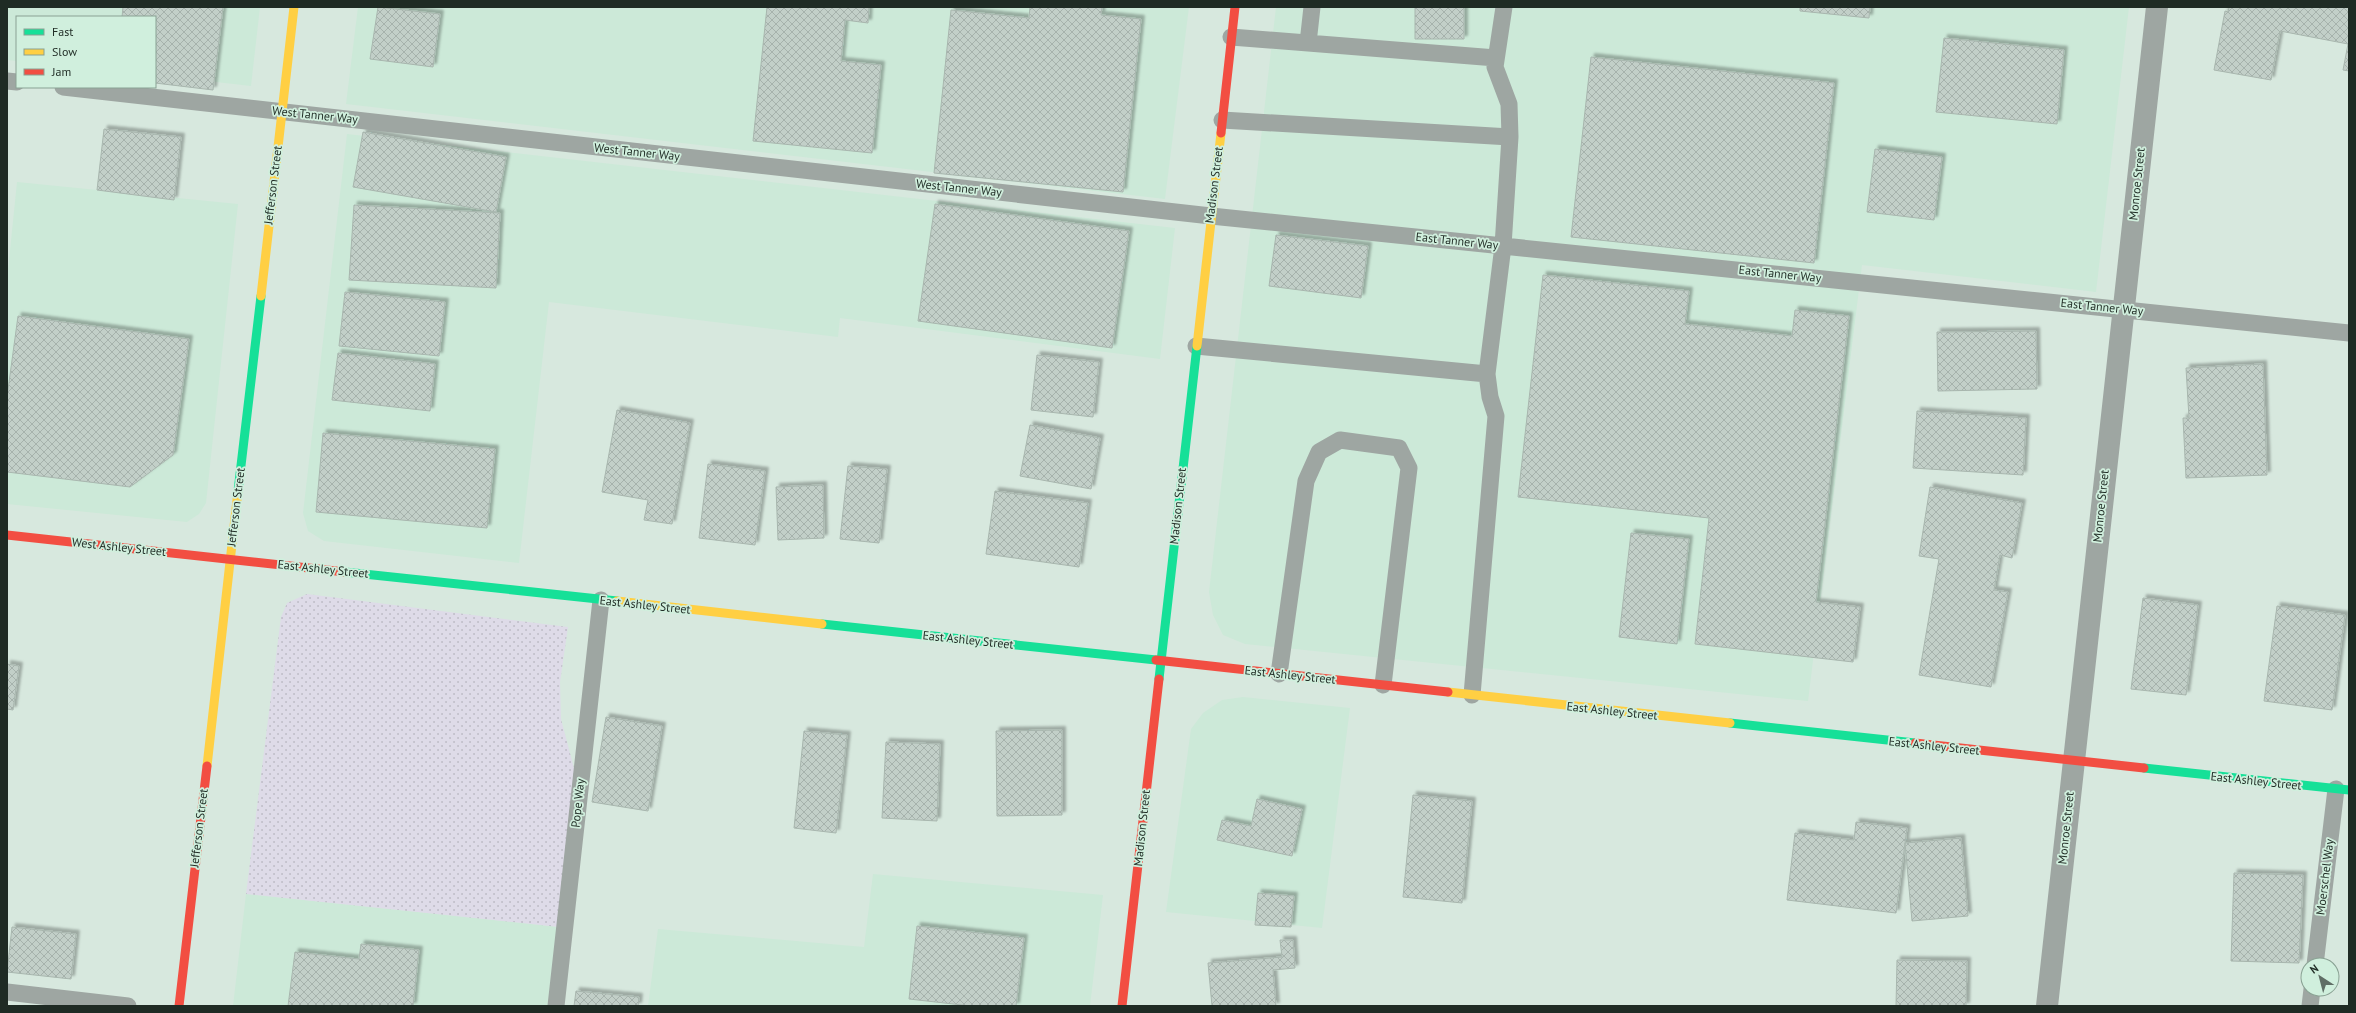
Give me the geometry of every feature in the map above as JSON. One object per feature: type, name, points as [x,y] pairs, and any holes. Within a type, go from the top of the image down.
[{"type":"street","name":"Jefferson Street","points":[[179,1006],[294,7]]},
{"type":"street","name":"Madison Street","points":[[1122,1006],[1235,7]]},
{"type":"street","name":"Monroe Street","points":[[2047,1006],[2122,309],[2157,7]]},
{"type":"street","name":"West Ashley Street","points":[[7,535],[230,559]]},
{"type":"street","name":"East Ashley Street","points":[[230,559],[2073,762],[2342,790]]},
{"type":"lane","points":[[1308,43],[1312,7]]},
{"type":"lane","points":[[1472,695],[1496,416],[1490,397],[1487,374],[1503,246],[1510,137],[1509,104],[1495,67],[1504,7]]},
{"type":"lane","points":[[1231,37],[1496,58]]},
{"type":"lane","name":"West Tanner Way","points":[[72,88],[1211,216]]},
{"type":"lane","points":[[1222,120],[1510,137]]},
{"type":"lane","name":"East Tanner Way","points":[[1211,216],[2349,333]]},
{"type":"lane","points":[[1196,346],[1487,374]]},
{"type":"lane","points":[[1279,674],[1306,481],[1319,452],[1340,440],[1399,448],[1409,468],[1383,685]]},
{"type":"lane","name":"Pope Way","points":[[556,1006],[601,600]]},
{"type":"lane","name":"Moerschel Way","points":[[2316,957],[2342,790]]},
{"type":"lane","points":[[7,992],[128,1006]]},
{"type":"shaded area","points":[[7,7],[260,7],[251,86],[156,75],[156,16],[16,16],[16,61],[7,60]]},
{"type":"shaded area","points":[[358,7],[1189,7],[1165,199],[346,104]]},
{"type":"shaded area","points":[[1276,7],[2129,7],[2096,292],[1862,265],[1808,701],[1245,644],[1223,635],[1213,615],[1209,592]]},
{"type":"shaded area","points":[[347,134],[1175,228],[1160,359],[840,318],[838,337],[549,302],[519,563],[324,541],[308,531],[303,513]]},
{"type":"shaded area","points":[[17,182],[238,204],[206,503],[199,514],[187,522],[7,504],[7,280]]},
{"type":"shaded area","points":[[307,594],[568,627],[560,682],[561,719],[575,772],[559,927],[246,894],[281,617],[287,603]]},
{"type":"shaded area","points":[[1243,697],[1350,708],[1322,928],[1166,912],[1191,729],[1203,713],[1222,700]]},
{"type":"shaded area","points":[[873,874],[1103,895],[1090,1006],[648,1006],[658,929],[864,947]]},
{"type":"shaded area","points":[[246,894],[559,927],[552,1006],[233,1006]]},
{"type":"building","points":[[123,7],[223,7],[213,90],[156,83],[156,16],[122,16]]},
{"type":"building","points":[[378,7],[440,14],[433,67],[370,59]]},
{"type":"building","points":[[767,7],[869,7],[868,23],[845,20],[841,61],[881,65],[872,153],[753,141]]},
{"type":"building","points":[[1030,7],[1102,7],[1101,15],[1141,19],[1123,192],[934,173],[951,10],[1029,18]]},
{"type":"building","points":[[1415,7],[1464,7],[1464,39],[1415,39]]},
{"type":"building","points":[[1800,7],[1870,7],[1869,18],[1800,11]]},
{"type":"building","points":[[2229,7],[2349,7],[2349,71],[2343,70],[2348,44],[2280,31],[2271,80],[2214,70],[2225,11],[2228,12]]},
{"type":"building","points":[[1944,38],[2064,50],[2057,124],[1936,112]]},
{"type":"building","points":[[1591,57],[1834,83],[1814,263],[1571,237]]},
{"type":"building","points":[[104,129],[181,137],[174,200],[97,190]]},
{"type":"building","points":[[363,132],[506,157],[496,212],[353,187]]},
{"type":"building","points":[[1875,149],[1942,157],[1934,220],[1867,212]]},
{"type":"building","points":[[935,204],[1129,231],[1112,348],[918,321]]},
{"type":"building","points":[[354,205],[500,213],[496,288],[349,280]]},
{"type":"building","points":[[1276,235],[1368,246],[1361,298],[1269,286]]},
{"type":"building","points":[[1543,275],[1689,291],[1685,324],[1792,336],[1795,310],[1849,316],[1816,602],[1860,607],[1853,662],[1695,644],[1709,518],[1518,497]]},
{"type":"building","points":[[345,292],[445,302],[439,356],[339,346]]},
{"type":"building","points":[[18,316],[189,339],[173,455],[130,487],[7,472],[7,397]]},
{"type":"building","points":[[2036,331],[2037,389],[1938,391],[1937,332]]},
{"type":"building","points":[[338,353],[435,364],[430,411],[332,400]]},
{"type":"building","points":[[1037,355],[1099,362],[1093,417],[1031,410]]},
{"type":"building","points":[[2263,364],[2267,475],[2186,478],[2183,418],[2189,418],[2186,368]]},
{"type":"building","points":[[617,410],[690,423],[672,524],[644,520],[648,500],[602,492]]},
{"type":"building","points":[[1917,411],[2026,418],[2023,475],[1913,468]]},
{"type":"building","points":[[1030,425],[1100,438],[1091,489],[1020,476]]},
{"type":"building","points":[[323,433],[495,449],[487,528],[316,512]]},
{"type":"building","points":[[708,464],[765,471],[755,545],[699,538]]},
{"type":"building","points":[[848,466],[887,469],[879,543],[840,539]]},
{"type":"building","points":[[823,485],[824,538],[778,540],[776,487]]},
{"type":"building","points":[[1930,487],[2022,503],[2012,558],[2000,555],[1994,590],[2008,592],[1991,687],[1919,675],[1939,559],[1919,556]]},
{"type":"building","points":[[995,491],[1088,503],[1079,567],[986,554]]},
{"type":"building","points":[[1631,533],[1689,539],[1677,644],[1619,637]]},
{"type":"building","points":[[2143,598],[2198,605],[2186,695],[2131,689]]},
{"type":"building","points":[[2277,606],[2345,615],[2332,710],[2264,701]]},
{"type":"building","points":[[7,664],[19,666],[13,710],[7,709]]},
{"type":"building","points":[[606,717],[662,726],[648,811],[592,802]]},
{"type":"building","points":[[1062,730],[1062,815],[997,816],[996,731]]},
{"type":"building","points":[[804,731],[847,735],[836,833],[794,828]]},
{"type":"building","points":[[886,742],[940,744],[937,821],[882,818]]},
{"type":"building","points":[[1413,795],[1472,801],[1462,903],[1403,897]]},
{"type":"building","points":[[1257,799],[1302,809],[1292,856],[1217,840],[1222,820],[1251,826]]},
{"type":"building","points":[[1856,822],[1907,828],[1896,913],[1787,900],[1795,833],[1854,840]]},
{"type":"building","points":[[1961,838],[1968,916],[1912,921],[1905,843]]},
{"type":"building","points":[[2234,873],[2303,875],[2299,963],[2231,961]]},
{"type":"building","points":[[1258,893],[1294,896],[1291,927],[1255,925]]},
{"type":"building","points":[[917,926],[1024,938],[1016,1006],[971,1006],[909,999]]},
{"type":"building","points":[[12,927],[76,934],[71,979],[7,972]]},
{"type":"building","points":[[1280,940],[1293,940],[1295,968],[1273,970],[1276,1006],[1212,1006],[1208,963],[1282,957]]},
{"type":"building","points":[[361,944],[419,950],[413,1006],[288,1006],[295,952],[359,959]]},
{"type":"building","points":[[1897,960],[1967,961],[1966,1006],[1896,1006]]},
{"type":"building","points":[[576,991],[639,997],[638,1006],[574,1006]]},
{"type":"traffic: fast","points":[[238,491],[261,296]]},
{"type":"traffic: fast","points":[[1159,679],[1197,346]]},
{"type":"traffic: fast","points":[[345,572],[617,601]]},
{"type":"traffic: fast","points":[[822,624],[1156,660]]},
{"type":"traffic: fast","points":[[1730,723],[1915,743]]},
{"type":"traffic: fast","points":[[2144,768],[2349,790]]},
{"type":"traffic: slow","points":[[261,296],[294,7]]},
{"type":"traffic: slow","points":[[1197,346],[1221,133]]},
{"type":"traffic: slow","points":[[207,766],[238,491]]},
{"type":"traffic: slow","points":[[617,601],[822,624]]},
{"type":"traffic: slow","points":[[1448,692],[1730,723]]},
{"type":"traffic: jam","points":[[1221,133],[1235,7]]},
{"type":"traffic: jam","points":[[7,535],[345,572]]},
{"type":"traffic: jam","points":[[1156,660],[1448,692]]},
{"type":"traffic: jam","points":[[1122,1006],[1159,679]]},
{"type":"traffic: jam","points":[[1915,743],[2144,768]]},
{"type":"traffic: jam","points":[[179,1006],[207,766]]}]
